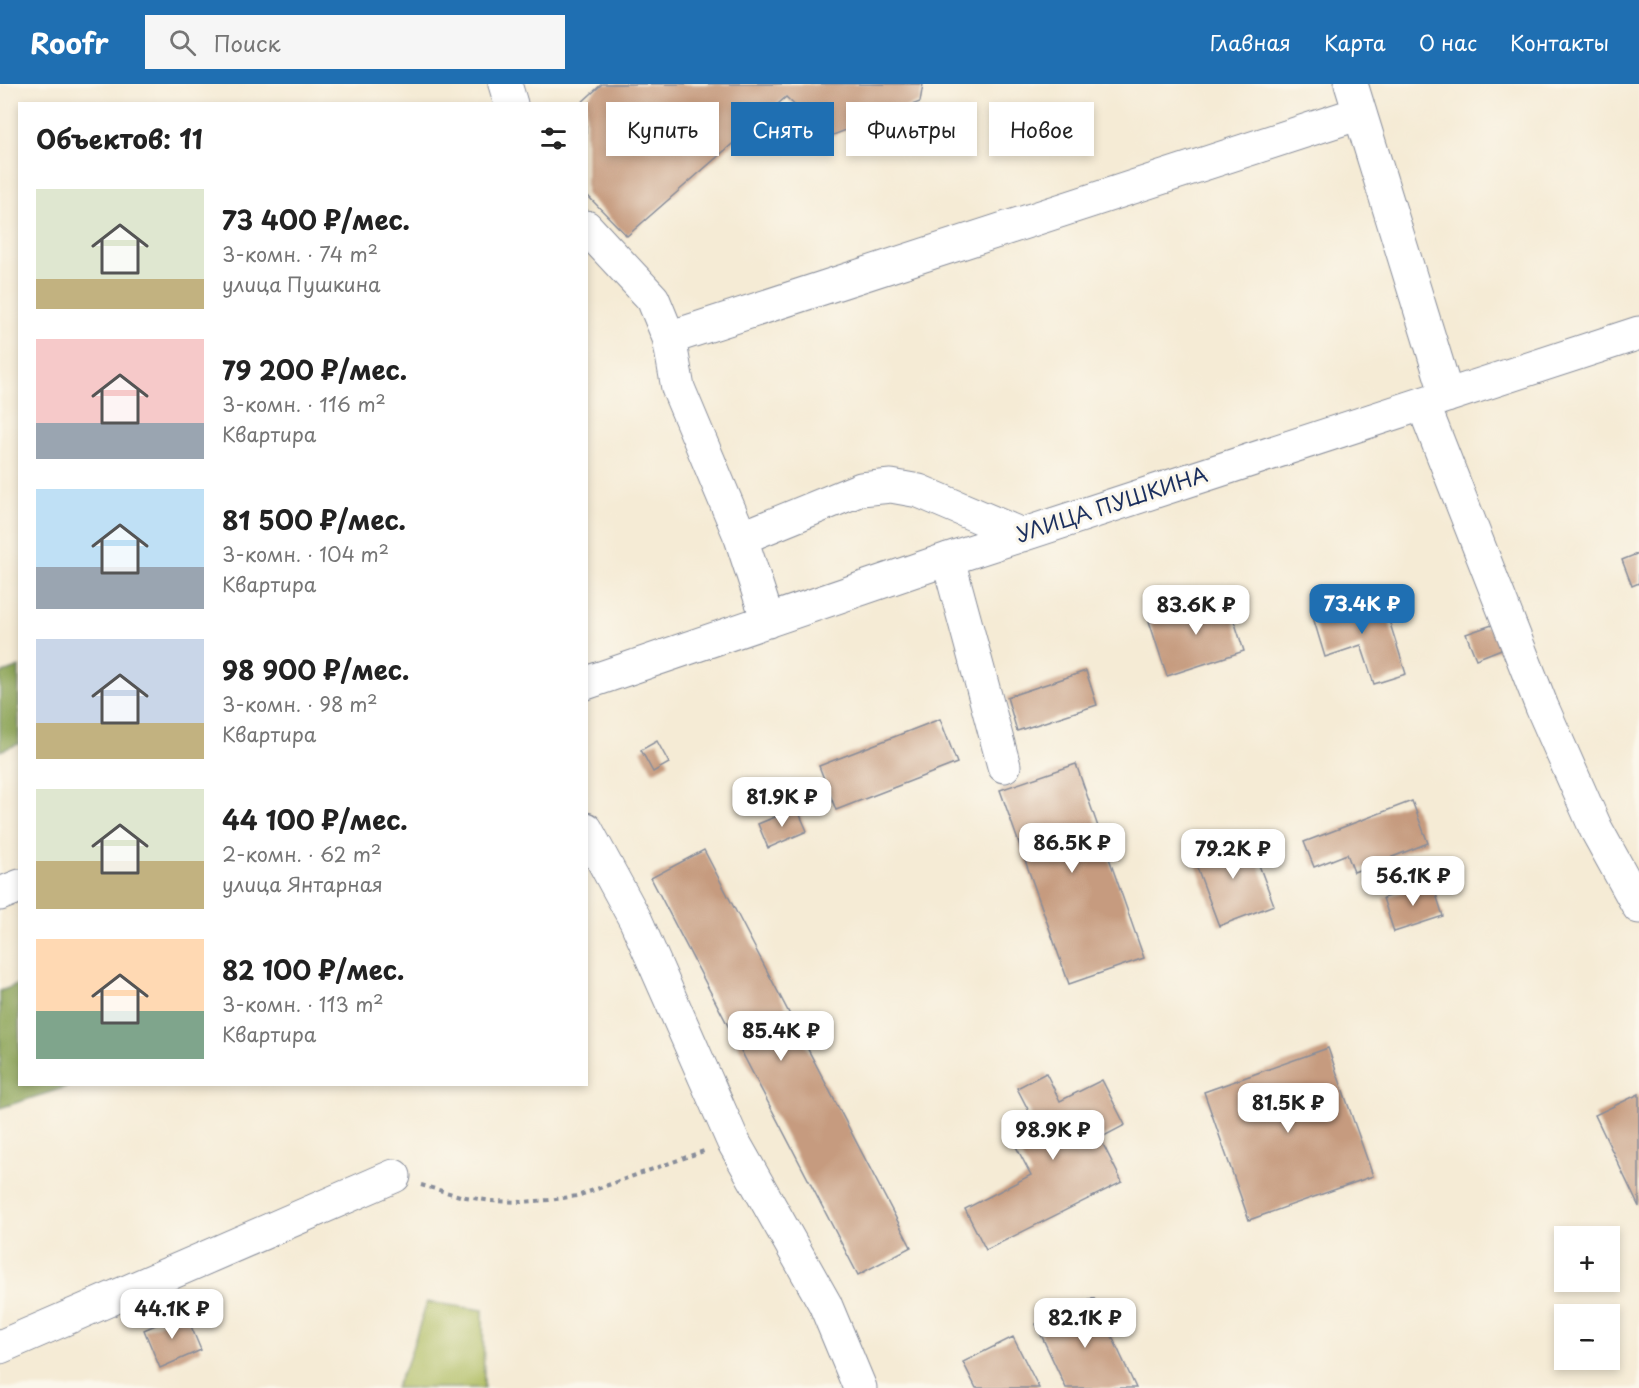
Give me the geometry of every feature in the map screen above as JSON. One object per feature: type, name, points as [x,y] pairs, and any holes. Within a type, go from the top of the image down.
[{"type":"street","points":[[505,84],[510,102]]},
{"type":"street","points":[[669,338],[1355,98],[1435,400],[1542,708],[1596,830],[1639,907]]},
{"type":"street","points":[[588,229],[653,299],[669,338],[678,388],[741,538],[768,621]]},
{"type":"street","name":"УЛИЦА ПУШКИНА","points":[[588,682],[948,559],[1639,333]]},
{"type":"street","points":[[741,538],[861,489],[891,486],[919,491],[1022,535]]},
{"type":"street","points":[[948,559],[1004,766]]},
{"type":"street","points":[[588,833],[636,921],[733,1141],[825,1304],[860,1388]]},
{"type":"street","points":[[0,894],[18,887]]},
{"type":"street","points":[[0,1347],[394,1176]]},
{"type":"path","points":[[394,1176],[460,1196],[490,1201],[549,1200],[577,1196],[733,1141]]},
{"type":"green space","points":[[18,667],[18,744],[0,751],[0,674]]},
{"type":"green space","points":[[18,984],[18,1086],[70,1086],[0,1108],[0,991]]},
{"type":"green space","points":[[427,1302],[483,1310],[484,1388],[395,1388],[408,1361]]},
{"type":"building","points":[[602,84],[923,84],[920,102],[846,102],[846,130],[834,135],[834,102],[791,102],[786,97],[780,102],[731,102],[731,145],[719,156],[719,102],[606,102],[606,156],[719,156],[627,236],[588,196],[588,102],[582,102]]},
{"type":"building","points":[[1639,553],[1639,583],[1632,586],[1622,560]]},
{"type":"building","points":[[1380,592],[1406,674],[1374,684],[1361,645],[1325,657],[1312,614]]},
{"type":"building","points":[[1226,596],[1244,651],[1167,676],[1149,621]]},
{"type":"building","points":[[1495,624],[1504,648],[1476,659],[1466,634]]},
{"type":"building","points":[[1086,671],[1097,705],[1017,731],[1007,697]]},
{"type":"building","points":[[940,719],[957,763],[836,810],[819,766]]},
{"type":"building","points":[[657,741],[669,763],[653,772],[641,750]]},
{"type":"building","points":[[1076,764],[1144,958],[1069,984],[1000,790]]},
{"type":"building","points":[[1412,801],[1428,843],[1354,872],[1347,854],[1314,867],[1304,842]]},
{"type":"building","points":[[797,808],[807,831],[768,848],[758,824]]},
{"type":"building","points":[[1247,833],[1274,905],[1219,926],[1192,854]]},
{"type":"building","points":[[704,850],[911,1247],[858,1275],[651,878]]},
{"type":"building","points":[[1432,882],[1443,916],[1394,932],[1383,898]]},
{"type":"building","points":[[1328,1048],[1373,1176],[1249,1220],[1204,1092]]},
{"type":"building","points":[[1046,1073],[1060,1101],[1102,1080],[1125,1125],[1100,1138],[1122,1182],[986,1250],[965,1209],[1031,1175],[1010,1135],[1035,1123],[1017,1088]]},
{"type":"building","points":[[1639,1094],[1639,1207],[1595,1115]]},
{"type":"building","points":[[1094,1298],[1136,1388],[1066,1388],[1036,1324]]},
{"type":"building","points":[[185,1312],[201,1350],[160,1368],[144,1330]]},
{"type":"building","points":[[1013,1337],[1039,1388],[976,1388],[963,1362]]}]
